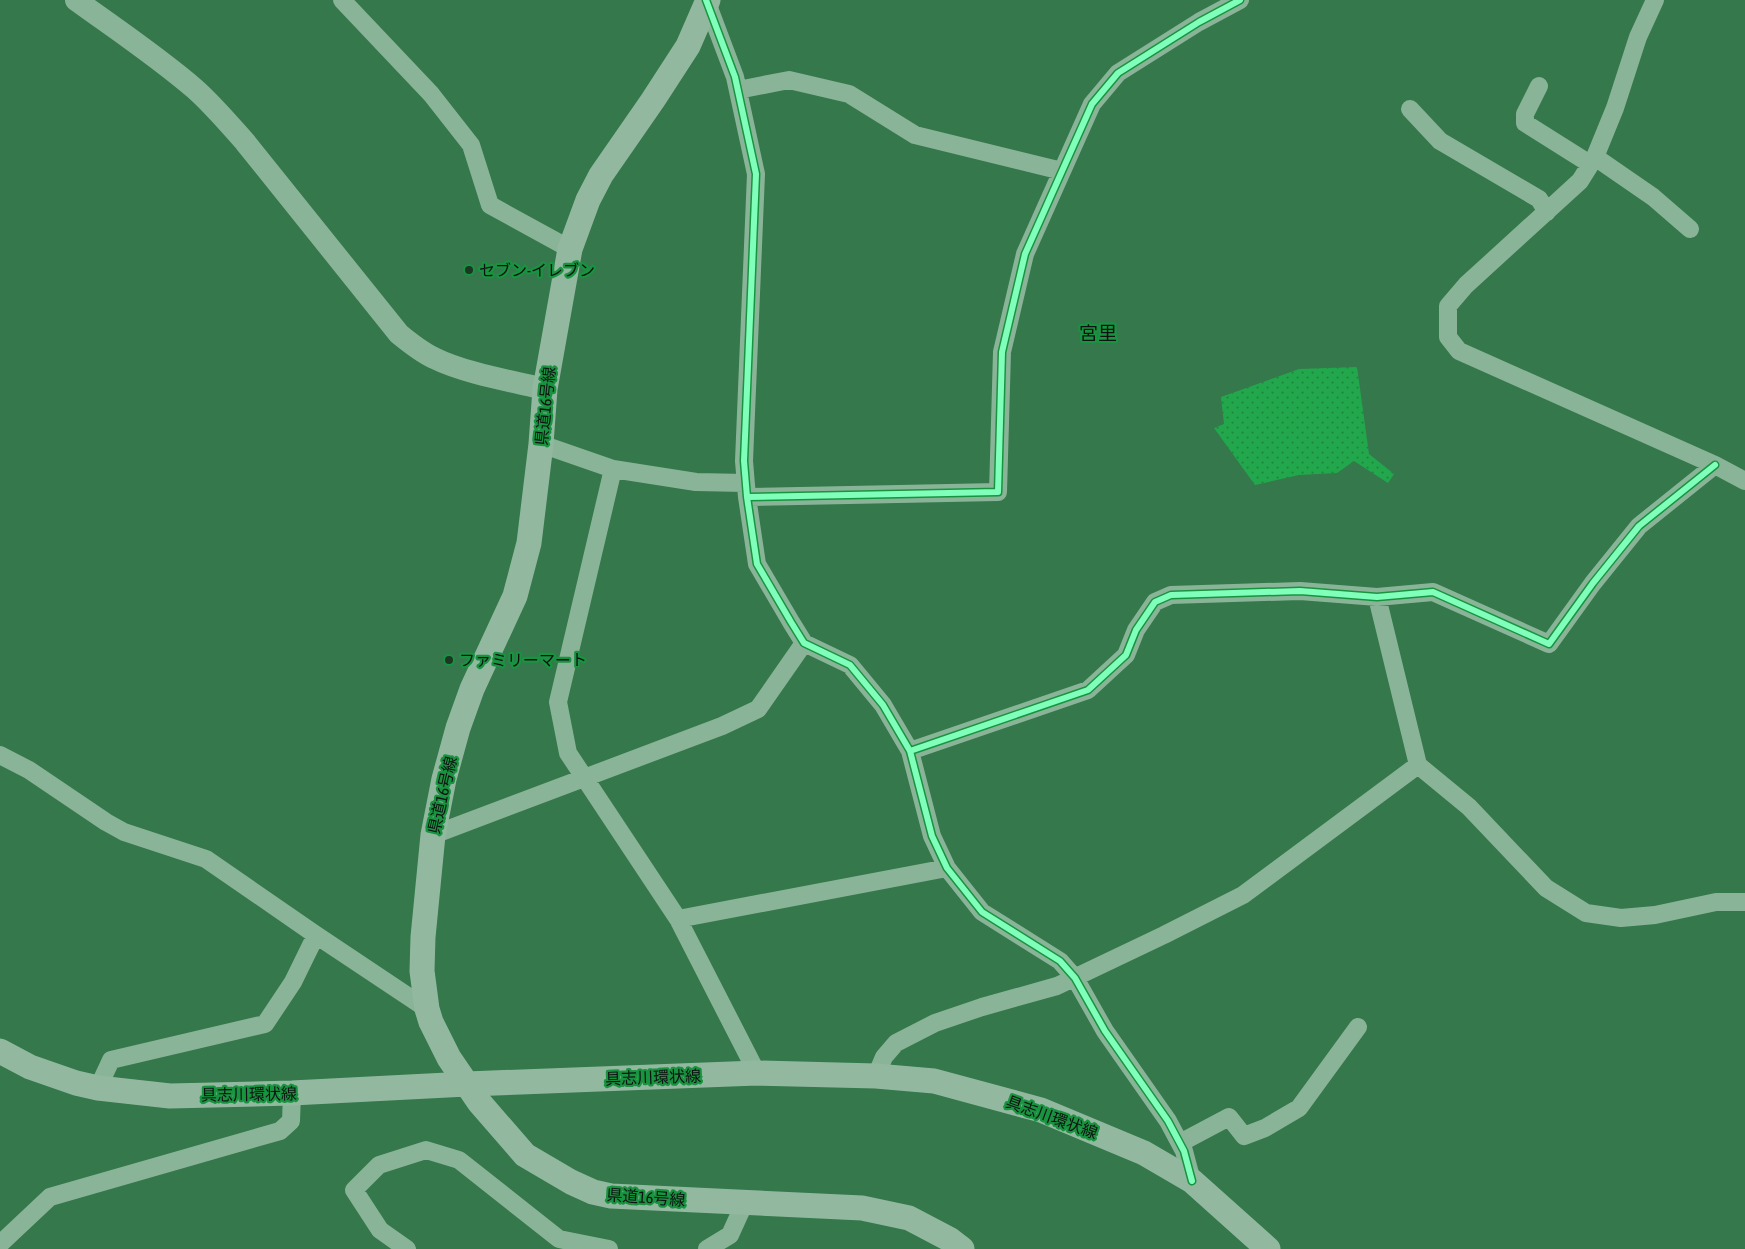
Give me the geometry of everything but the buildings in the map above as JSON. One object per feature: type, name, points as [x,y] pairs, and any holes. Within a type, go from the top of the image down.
[{"type":"main road","name":"県道16号線","points":[[709,1],[688,46],[601,175],[588,200],[570,248],[544,389],[541,444],[529,543],[515,596],[472,690],[458,728],[444,779],[433,835],[423,936],[422,971],[427,1009],[437,1036],[467,1084],[494,1121],[525,1155],[586,1189],[611,1196],[862,1208],[909,1218],[949,1239],[962,1249]]},
{"type":"main road","name":"具志川環状線","points":[[0,1052],[30,1067],[76,1083],[98,1088],[170,1096],[292,1093],[757,1073],[876,1076],[934,1081],[1041,1110],[1144,1153],[1192,1181],[1268,1249]]},
{"type":"street","points":[[76,0],[160,61],[220,113],[246,142],[399,334],[417,349],[434,359],[452,365],[544,389]]},
{"type":"street","points":[[342,0],[432,94],[471,145],[490,205],[570,248]]},
{"type":"street","points":[[541,444],[613,469],[746,490],[998,492],[1002,352],[1025,254],[1092,104],[1118,73],[1198,22],[1240,0]]},
{"type":"street","points":[[1655,0],[1638,37],[1615,108],[1592,160],[1580,181],[1466,285],[1448,306],[1448,336],[1459,350],[1715,465],[1745,481]]},
{"type":"street","points":[[709,1],[735,78],[756,174],[744,461],[746,490],[757,564],[804,643],[850,665],[883,705],[910,750],[932,836],[947,868],[982,912],[1060,961],[1075,978],[1106,1031],[1168,1121],[1184,1151],[1192,1181]]},
{"type":"street","points":[[738,90],[789,80],[849,94],[915,135],[1062,171]]},
{"type":"street","points":[[1539,86],[1525,114],[1525,123],[1592,160],[1653,197],[1690,229]]},
{"type":"street","points":[[1410,109],[1440,141],[1539,200],[1547,212]]},
{"type":"street","points":[[910,750],[1088,690],[1126,655],[1136,630],[1155,602],[1172,595],[1300,591],[1377,597],[1433,592],[1549,644],[1593,583],[1639,526],[1715,465]]},
{"type":"street","points":[[613,469],[558,702],[568,753],[678,919],[757,1073]]},
{"type":"street","points":[[1377,597],[1418,765],[1469,807],[1546,888],[1586,913],[1621,918],[1655,915],[1716,902],[1745,902]]},
{"type":"street","points":[[433,835],[722,726],[758,709],[804,643]]},
{"type":"street","points":[[0,755],[29,770],[124,832],[206,859],[427,1009]]},
{"type":"street","points":[[876,1076],[884,1057],[896,1043],[935,1023],[982,1007],[1057,986],[1164,935],[1243,894],[1418,765]]},
{"type":"street","points":[[678,919],[947,868]]},
{"type":"street","points":[[98,1088],[111,1060],[265,1024],[293,982],[316,935]]},
{"type":"street","points":[[1180,1143],[1229,1117],[1244,1136],[1265,1128],[1300,1108],[1358,1027]]},
{"type":"street","points":[[0,1244],[50,1197],[280,1131],[291,1121],[292,1093]]},
{"type":"street","points":[[407,1249],[380,1230],[354,1190],[379,1165],[426,1150],[459,1160],[559,1240],[609,1249]]},
{"type":"street","points":[[707,1249],[730,1235],[745,1202]]},
{"type":"green space","points":[[1357,367],[1369,454],[1394,474],[1388,483],[1354,461],[1337,473],[1299,475],[1255,485],[1214,428],[1224,424],[1221,397],[1299,369]]},
{"type":"cycle path","points":[[706,0],[735,77],[756,174],[744,461],[747,497],[757,564],[804,643],[850,665],[883,705],[910,751],[932,836],[947,868],[982,912],[1060,961],[1075,978],[1105,1031],[1168,1121],[1184,1151],[1192,1181]]},
{"type":"cycle path","points":[[747,497],[998,492],[1002,352],[1025,254],[1092,104],[1118,73],[1199,22],[1240,0]]},
{"type":"cycle path","points":[[910,751],[1088,690],[1126,655],[1136,630],[1155,602],[1171,595],[1300,591],[1377,597],[1433,592],[1549,644],[1593,583],[1639,526],[1715,465]]},
{"type":"place","name":"セブン-イレブン","points":[[469,270]]},
{"type":"place","name":"ファミリーマート","points":[[449,660]]},
{"type":"district","name":"宮里","points":[[1098,333]]}]
